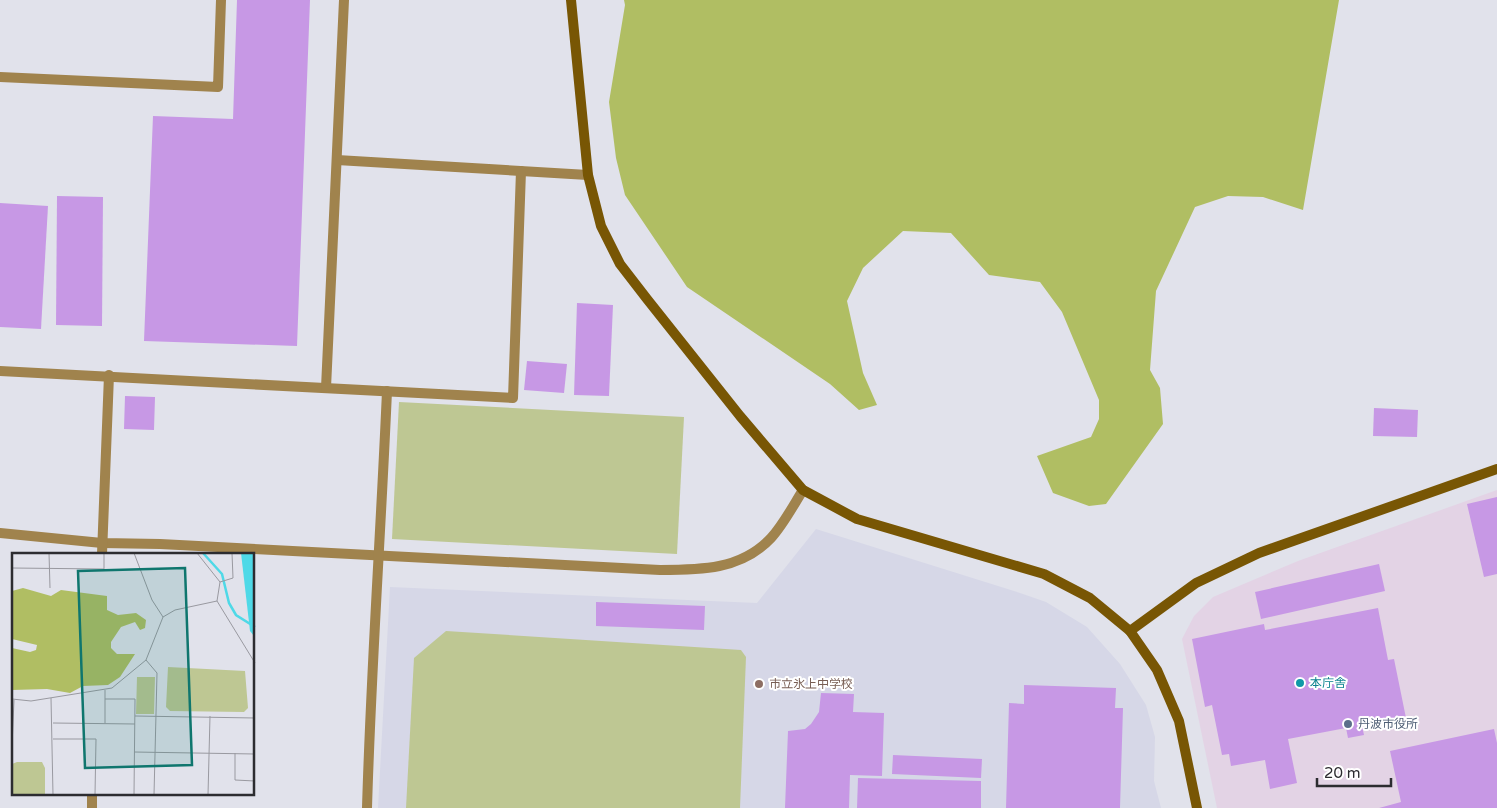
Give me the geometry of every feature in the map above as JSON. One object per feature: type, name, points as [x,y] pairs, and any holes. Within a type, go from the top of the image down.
[{"type":"street","points":[[0,77],[218,87],[221,0]]},
{"type":"street","points":[[326,388],[344,0]]},
{"type":"street","points":[[570,0],[588,175],[601,226],[620,264],[740,416],[803,490],[857,519],[1044,574],[1090,598],[1130,631],[1158,670],[1179,721],[1197,808]]},
{"type":"street","points":[[337,160],[588,175]]},
{"type":"street","points":[[0,371],[109,375],[513,398],[521,171]]},
{"type":"street","points":[[102,553],[109,375]]},
{"type":"street","points":[[367,808],[372,659],[380,556],[387,391]]},
{"type":"street","points":[[1130,631],[1196,583],[1259,553],[1497,469]]},
{"type":"street","points":[[0,533],[102,543],[160,544],[660,570],[703,570],[739,562],[771,538],[803,490]]},
{"type":"shaded area","name":"丹波市役所","points":[[1497,490],[1497,808],[1217,808],[1182,639],[1194,616],[1213,597],[1298,561]]},
{"type":"shaded area","name":"市立氷上中学校","points":[[816,529],[1046,602],[1087,627],[1120,664],[1146,705],[1155,737],[1154,781],[1161,808],[378,808],[390,587],[757,603]]},
{"type":"green space","points":[[624,0],[1339,0],[1303,210],[1263,197],[1228,196],[1195,207],[1156,291],[1150,370],[1160,388],[1163,424],[1106,504],[1089,506],[1053,493],[1037,456],[1091,437],[1099,419],[1099,400],[1062,312],[1040,282],[989,275],[951,233],[903,231],[863,268],[847,301],[863,373],[877,405],[859,410],[830,384],[687,287],[625,195],[616,158],[609,102],[625,5]]},
{"type":"green space","points":[[399,402],[684,417],[677,554],[392,539]]},
{"type":"green space","points":[[446,631],[741,650],[746,657],[740,808],[406,808],[414,658]]},
{"type":"building","points":[[237,0],[310,0],[297,346],[144,341],[153,116],[233,119]]},
{"type":"building","points":[[57,196],[103,197],[102,326],[56,325]]},
{"type":"building","points":[[0,203],[48,206],[41,329],[0,327]]},
{"type":"building","points":[[577,303],[613,305],[609,396],[574,395]]},
{"type":"building","points":[[527,361],[567,364],[564,393],[524,390]]},
{"type":"building","points":[[125,396],[155,397],[154,430],[124,429]]},
{"type":"building","points":[[1374,408],[1418,410],[1417,437],[1373,436]]},
{"type":"building","points":[[1497,497],[1497,574],[1484,577],[1467,504]]},
{"type":"building","points":[[1379,564],[1385,591],[1261,619],[1255,592]]},
{"type":"building","points":[[596,602],[705,606],[704,630],[596,626]]},
{"type":"building","name":"本庁舎","points":[[1378,608],[1388,660],[1394,659],[1406,718],[1362,726],[1364,735],[1348,738],[1346,728],[1288,739],[1297,783],[1270,789],[1265,760],[1231,766],[1229,754],[1222,755],[1212,705],[1205,707],[1192,639],[1264,624],[1265,630]]},
{"type":"building","points":[[1024,685],[1116,688],[1115,708],[1123,708],[1120,808],[1006,808],[1009,703],[1024,704]]},
{"type":"building","points":[[821,693],[854,694],[853,712],[884,713],[882,776],[850,775],[849,808],[785,808],[788,731],[805,729],[811,724],[819,712]]},
{"type":"building","points":[[1494,729],[1497,743],[1497,808],[1379,808],[1401,802],[1390,751]]},
{"type":"building","points":[[893,755],[982,759],[981,778],[892,774]]},
{"type":"building","points":[[858,778],[981,781],[981,808],[857,808]]},
{"type":"place","name":"本庁舎","points":[[1300,683]]},
{"type":"place","name":"市立氷上中学校","points":[[759,684]]},
{"type":"place","name":"丹波市役所","points":[[1348,724]]}]
